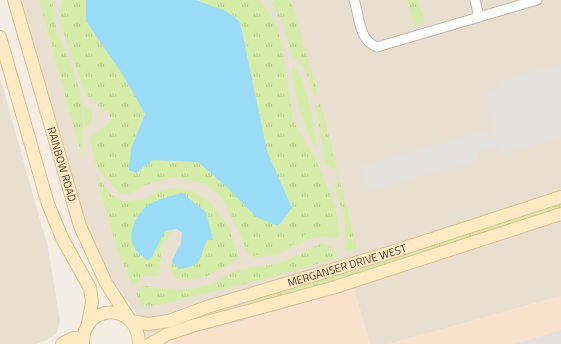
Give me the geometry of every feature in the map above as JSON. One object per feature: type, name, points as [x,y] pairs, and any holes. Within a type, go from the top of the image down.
[{"type":"street","name":"RAINBOW ROAD","points":[[14,0],[80,226],[106,283],[136,328],[139,344]]},
{"type":"street","points":[[354,0],[363,36],[369,44],[377,47],[538,0]]},
{"type":"street","points":[[475,0],[479,17]]},
{"type":"street","points":[[0,37],[48,204],[63,240],[90,288],[92,302],[83,341],[73,338],[62,344]]},
{"type":"street","name":"MERGANSER DRIVE WEST","points":[[88,324],[98,315],[111,312],[118,313],[131,321],[148,324],[162,323],[207,307],[392,252],[561,197]]},
{"type":"street","name":"MERGANSER DRIVE WEST","points":[[150,344],[168,334],[192,326],[332,288],[561,214]]},
{"type":"shaded area","points":[[18,0],[561,0],[561,296],[389,344],[370,344],[354,289],[212,330],[198,327],[146,344],[135,311],[114,283],[89,236]]},
{"type":"shaded area","points":[[561,64],[561,137],[500,154],[498,146],[477,152],[479,160],[369,191],[362,166],[484,131],[486,139],[492,138],[495,127],[485,92],[502,87],[501,81]]},
{"type":"shaded area","points":[[0,77],[48,248],[60,322],[56,334],[47,340],[36,344],[0,344]]},
{"type":"shaded area","points":[[354,289],[370,344],[159,344],[198,327],[213,330]]},
{"type":"shaded area","points":[[561,296],[561,344],[389,344]]},
{"type":"shaded area","points":[[561,330],[561,344],[515,344]]},
{"type":"green space","points":[[39,0],[53,0],[53,11],[58,34],[76,78],[82,106],[82,157]]},
{"type":"green space","points":[[62,0],[86,0],[86,21],[125,78],[145,114],[131,149],[136,173],[153,160],[198,162],[228,188],[292,208],[267,151],[240,22],[226,11],[196,0],[259,0],[267,9],[277,27],[283,53],[293,121],[316,160],[336,207],[338,222],[329,221],[325,233],[322,233],[322,227],[308,232],[293,245],[271,253],[253,256],[247,253],[239,232],[222,198],[206,184],[174,177],[145,185],[130,194],[119,193],[95,165],[90,138],[111,121],[109,110],[103,112],[95,101],[87,96],[63,32],[59,9]]},
{"type":"green space","points":[[274,0],[289,0],[293,7],[318,94],[314,97],[304,69],[292,56],[283,24],[272,5]]},
{"type":"green space","points":[[407,0],[418,0],[424,23],[414,25]]},
{"type":"green space","points":[[0,52],[48,220],[52,237],[0,62]]},
{"type":"green space","points":[[293,66],[298,71],[306,92],[312,118],[316,149],[308,133],[299,108],[293,83]]},
{"type":"green space","points":[[320,101],[357,249],[345,252],[345,220],[334,184],[339,182],[335,168],[326,167],[323,160],[332,159],[328,146],[323,145],[316,109]]},
{"type":"green space","points":[[83,104],[92,111],[90,123],[85,128]]},
{"type":"green space","points":[[323,145],[328,146],[333,159],[323,160]]},
{"type":"green space","points":[[95,173],[111,195],[124,201],[140,200],[164,189],[179,188],[194,192],[209,201],[229,227],[239,258],[217,272],[201,278],[176,278],[170,269],[172,261],[198,262],[207,240],[213,240],[206,212],[182,193],[162,198],[150,204],[158,242],[165,231],[171,229],[174,231],[168,236],[162,246],[159,274],[154,277],[147,275],[133,286],[117,249]]},
{"type":"green space","points":[[561,204],[561,208],[366,271],[250,305],[249,301],[365,268]]},
{"type":"green space","points":[[329,221],[338,222],[339,239],[330,237],[315,238],[277,254],[255,258],[253,256],[271,253],[293,245],[308,232],[322,226],[322,233],[325,233]]},
{"type":"green space","points":[[323,243],[334,248],[337,258],[268,278],[159,305],[142,306],[136,293],[143,285],[179,290],[206,286],[240,270],[276,264],[287,260]]},
{"type":"water","points":[[86,0],[196,0],[226,11],[240,22],[267,151],[292,208],[278,226],[256,217],[228,188],[198,162],[153,160],[136,173],[129,170],[131,149],[145,114],[125,78],[86,21]]},
{"type":"water","points":[[182,193],[206,212],[213,240],[207,240],[201,257],[196,264],[179,269],[172,261],[181,243],[182,233],[177,229],[165,231],[152,257],[148,260],[135,249],[131,235],[134,223],[146,207],[158,200]]}]
